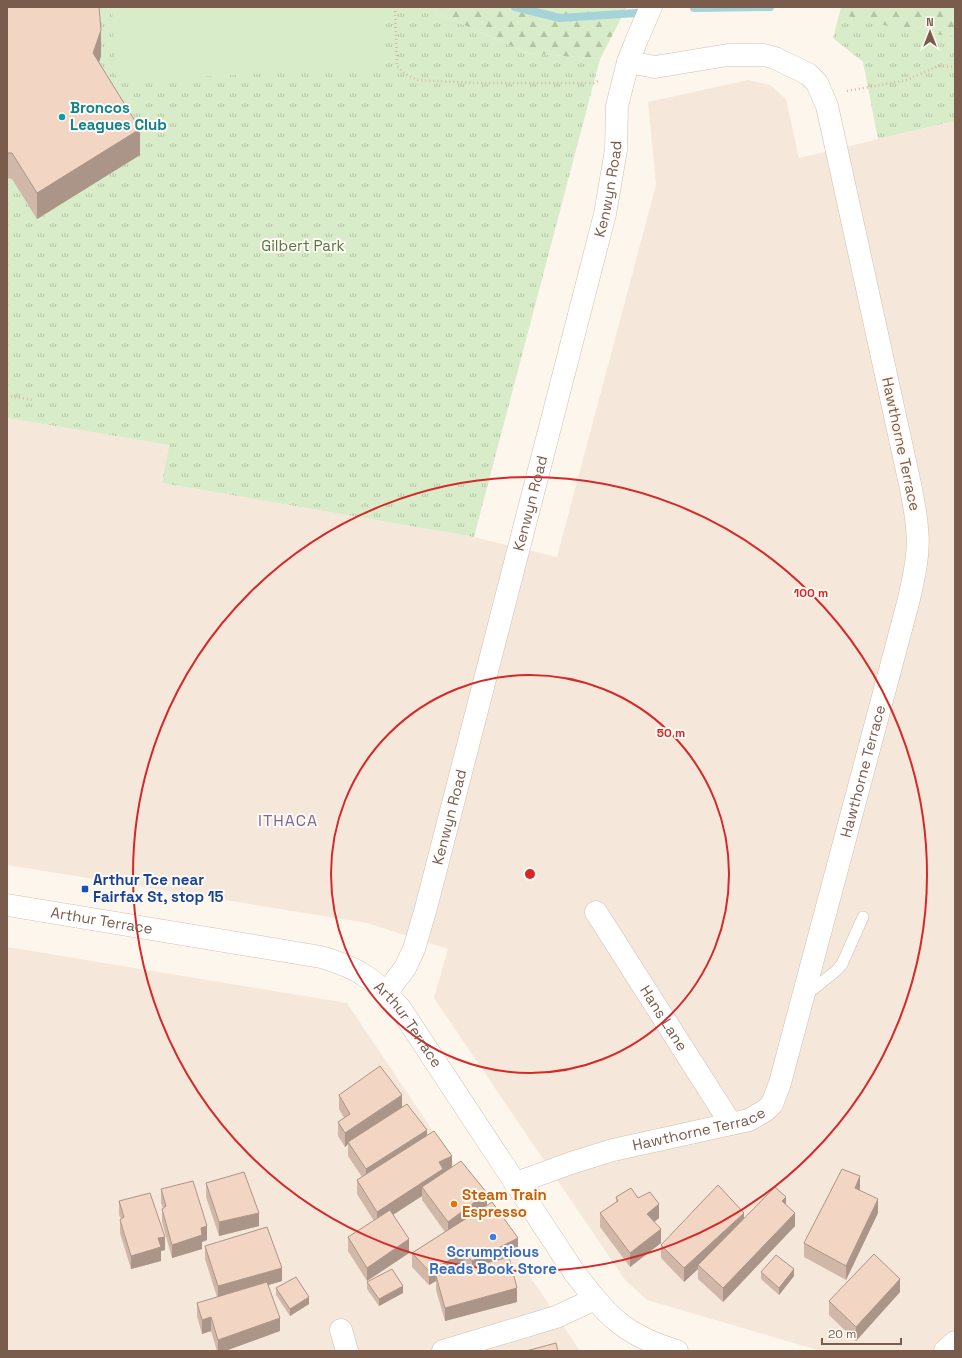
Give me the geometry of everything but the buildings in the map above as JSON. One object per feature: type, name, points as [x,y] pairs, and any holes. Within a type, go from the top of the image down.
[{"type":"street","name":"Kenwyn Road","points":[[386,993],[405,968],[414,949],[426,908],[606,214],[616,150],[617,106],[628,62],[636,39],[651,7]]},
{"type":"street","name":"Hawthorne Terrace","points":[[516,1183],[574,1162],[613,1150],[731,1124],[759,1115],[772,1104],[780,1083],[804,997],[909,599],[918,547],[918,528],[910,484],[823,95],[818,83],[808,74],[776,58],[764,55],[728,55],[655,67],[628,62]]},
{"type":"street","name":"Arthur Terrace","points":[[7,905],[320,957],[357,969],[372,979],[400,1008],[516,1183],[605,1312],[620,1325],[640,1337],[677,1351]]},
{"type":"street","name":"Hans Lane","points":[[596,912],[731,1124]]},
{"type":"street","points":[[443,1351],[556,1317],[595,1299]]},
{"type":"street","points":[[341,1330],[347,1351]]},
{"type":"street","points":[[946,1351],[955,1342]]},
{"type":"lane","points":[[804,997],[838,970],[863,917]]},
{"type":"path","points":[[395,7],[397,66],[404,74],[418,80],[475,83],[594,83],[628,62]]},
{"type":"path","points":[[823,95],[907,80],[938,66],[955,67]]},
{"type":"path","points":[[7,396],[33,400]]},
{"type":"shaded area","points":[[748,80],[770,85],[786,99],[799,158],[955,121],[955,1351],[821,1351],[647,1300],[625,1280],[434,998],[448,949],[367,923],[7,865],[7,418],[169,445],[162,483],[474,537],[557,557],[656,185],[648,102]]},
{"type":"shaded area","points":[[7,947],[347,1003],[580,1351],[7,1351]]},
{"type":"green space","name":"Gilbert Park","points":[[7,7],[434,7],[435,12],[528,53],[600,59],[474,537],[162,483],[169,445],[7,418]]},
{"type":"green space","points":[[112,7],[381,7],[384,67],[116,81]]},
{"type":"green space","points":[[434,7],[627,7],[600,59],[528,53],[435,12]]},
{"type":"green space","points":[[841,7],[955,7],[955,121],[878,139],[863,62],[833,38]]},
{"type":"green space","points":[[845,7],[955,7],[955,37],[900,29],[848,16]]},
{"type":"waterway","points":[[515,7],[560,18],[637,13]]},
{"type":"waterway","points":[[694,8],[770,7]]},
{"type":"place","name":"Broncos Leagues Club","points":[[62,117]]},
{"type":"place","name":"Arthur Tce near Fairfax St, stop 15","points":[[85,889]]},
{"type":"place","name":"Steam Train Espresso","points":[[454,1204]]},
{"type":"place","name":"Scrumptious Reads Book Store","points":[[493,1237]]},
{"type":"district","name":"ITHACA","points":[[288,820]]}]
